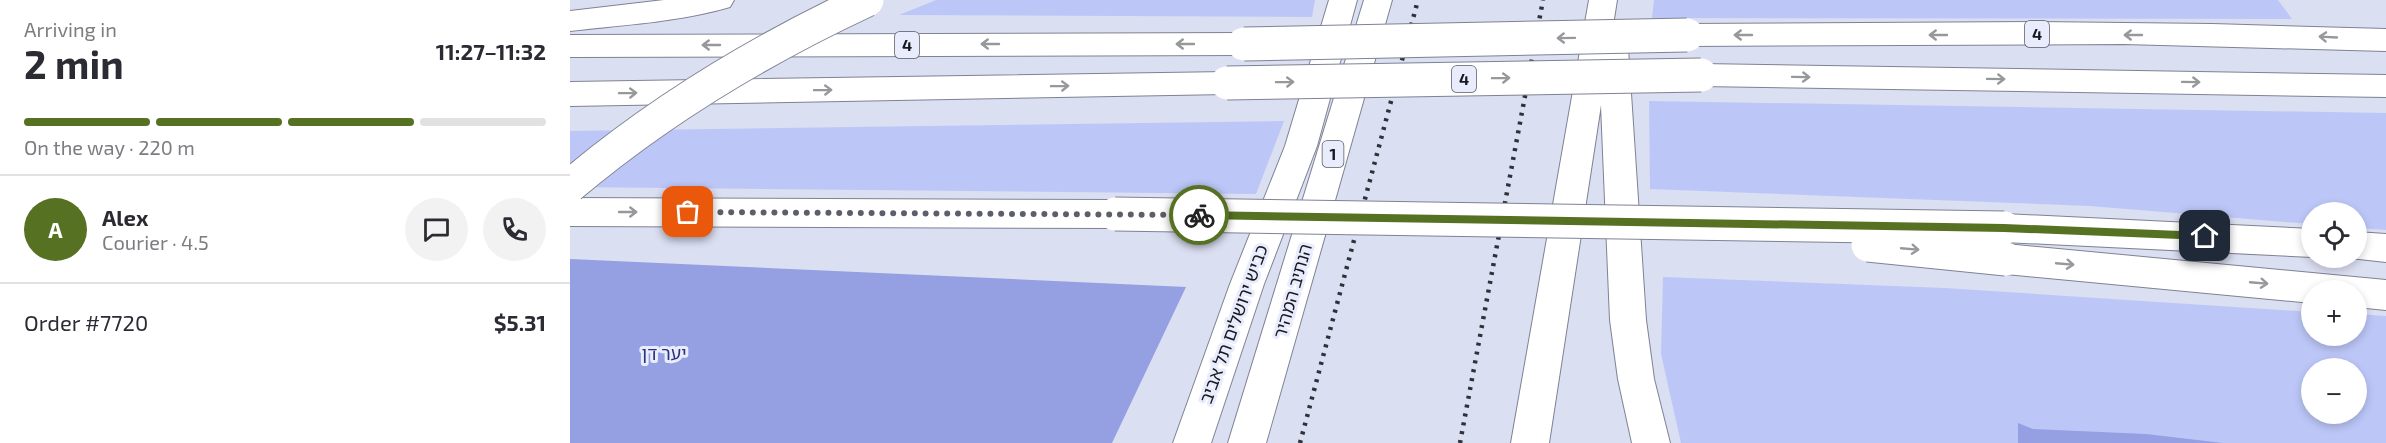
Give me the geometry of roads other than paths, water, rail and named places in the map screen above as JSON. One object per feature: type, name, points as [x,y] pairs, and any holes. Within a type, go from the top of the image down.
[{"type":"highway","points":[[570,21],[660,11],[720,0]]},
{"type":"highway","points":[[570,186],[618,147],[734,68],[801,30],[867,0]]},
{"type":"highway","name":"כביש ירושלים תל אביב","points":[[1192,443],[1247,284],[1301,146],[1343,0]]},
{"type":"highway","name":"הנתיב המהיר","points":[[1248,443],[1378,0]]},
{"type":"highway","points":[[1530,443],[1603,0]]},
{"type":"highway","points":[[1610,0],[1628,320],[1636,379],[1651,443]]},
{"type":"highway","name":"4","points":[[570,46],[1244,44],[1687,35],[2088,34],[2310,36],[2386,40]]},
{"type":"highway","name":"4","points":[[570,94],[1701,75],[2386,86]]},
{"type":"highway","points":[[570,212],[1115,214],[1622,222],[2005,243],[2301,243]]},
{"type":"highway","points":[[2005,243],[2301,285]]},
{"type":"highway","points":[[2367,247],[2386,248]]},
{"type":"highway","points":[[2367,293],[2386,295]]},
{"type":"railway","points":[[1300,443],[1418,0]]},
{"type":"railway","points":[[1460,443],[1543,0]]},
{"type":"park label","name":"יער דן","points":[[664,354]]}]
